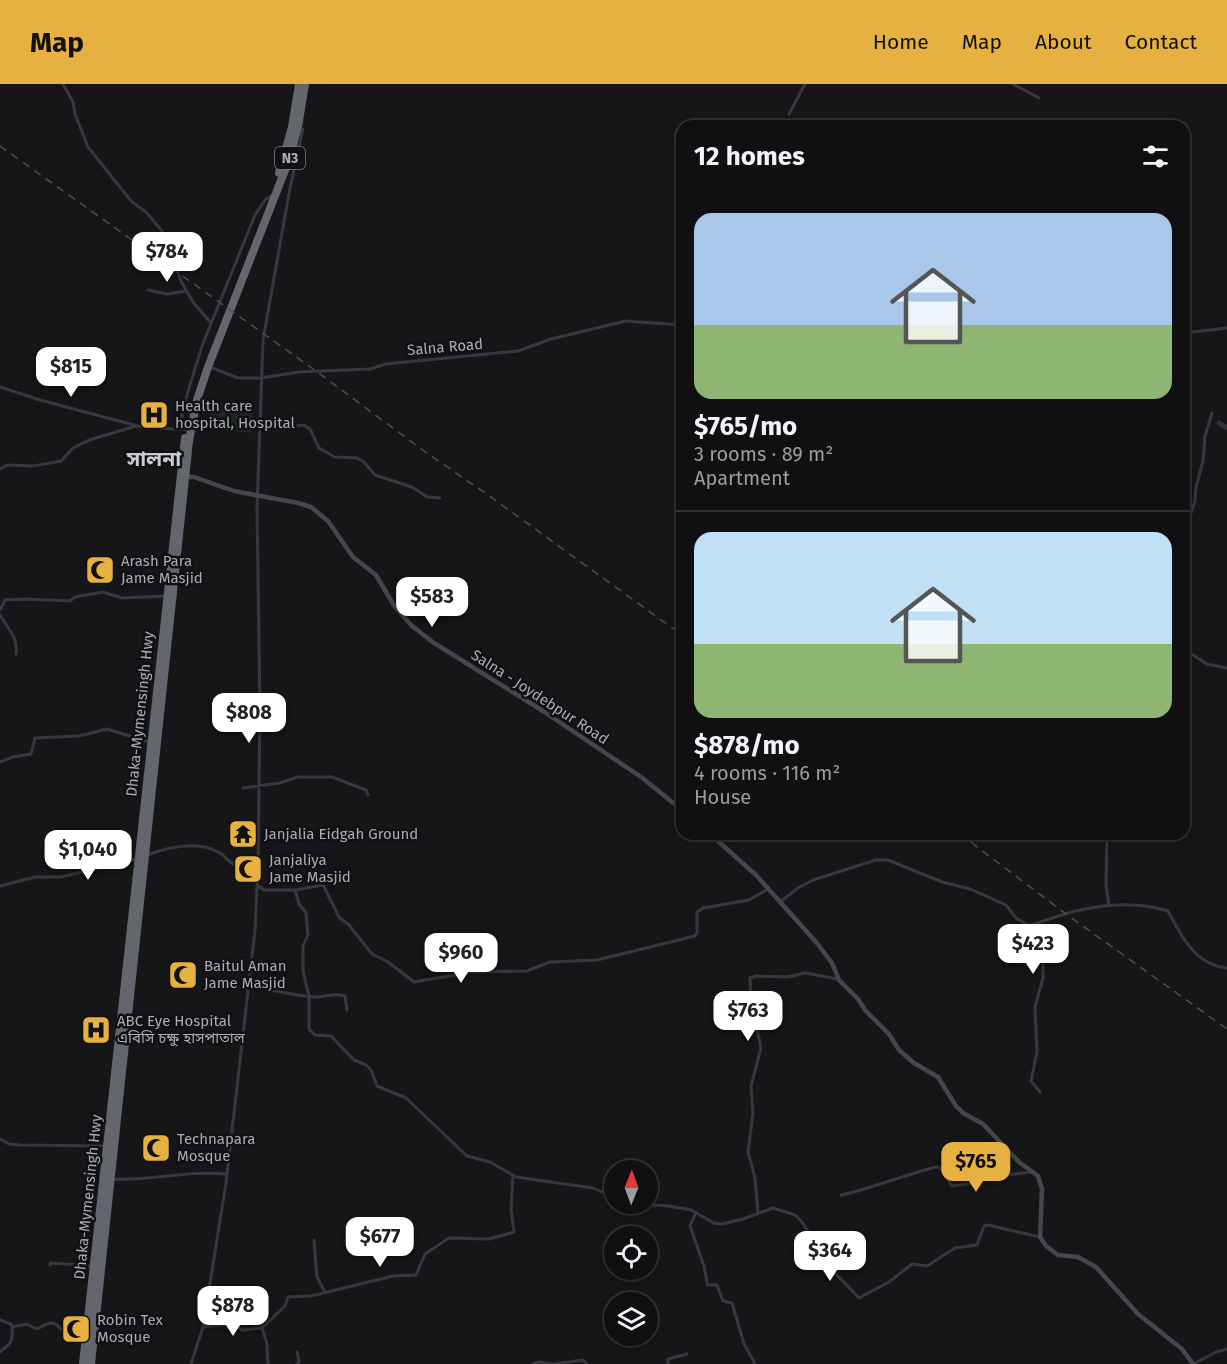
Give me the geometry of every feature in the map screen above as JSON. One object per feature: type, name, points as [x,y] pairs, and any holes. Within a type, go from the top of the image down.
[{"type":"highway","name":"N3","points":[[261,229],[292,127],[299,84]]},
{"type":"highway","name":"N3","points":[[211,356],[292,153],[305,84]]},
{"type":"highway","name":"Dhaka-Mymensingh Hwy","points":[[91,1363],[87,1331],[189,441],[197,400],[211,356]]},
{"type":"highway","name":"Dhaka-Mymensingh Hwy","points":[[91,1363],[111,1179],[151,742],[181,459],[195,392],[211,356]]},
{"type":"main road","name":"Salna - Joydebpur Road","points":[[186,477],[194,477],[218,487],[258,497],[298,503],[318,512],[353,557],[376,575],[395,607],[412,626],[457,659],[543,711],[641,777],[676,805]]},
{"type":"main road","points":[[716,840],[768,889],[816,942],[832,963],[840,980],[889,1034],[906,1057],[938,1077],[963,1113],[983,1124],[1038,1176],[1041,1181],[1040,1237],[1051,1251],[1058,1255],[1078,1257],[1096,1267],[1138,1314],[1182,1349],[1193,1364]]},
{"type":"street","points":[[63,84],[73,102],[75,114],[88,147],[131,201],[146,212],[162,231],[186,291],[211,323]]},
{"type":"street","points":[[789,114],[806,84]]},
{"type":"street","points":[[1013,84],[1040,98]]},
{"type":"street","points":[[191,1364],[203,1327],[227,1174],[255,930],[259,786],[258,497],[263,340],[303,129]]},
{"type":"street","points":[[188,426],[182,419],[184,401],[211,323],[255,215],[265,200],[272,196]]},
{"type":"street","points":[[148,290],[166,294],[186,291]]},
{"type":"street","name":"Salna Road","points":[[208,367],[238,378],[261,378],[299,372],[370,369],[386,364],[518,351],[551,339],[626,321],[676,325]]},
{"type":"street","points":[[1190,332],[1227,328]]},
{"type":"street","points":[[0,387],[136,426],[188,426]]},
{"type":"street","points":[[1190,516],[1203,461],[1205,436],[1212,413]]},
{"type":"street","points":[[260,428],[304,425],[310,429],[320,448],[335,458],[360,459],[375,475],[412,487],[427,497],[440,498]]},
{"type":"street","points":[[0,469],[6,465],[34,466],[61,461],[74,448],[89,440],[136,426]]},
{"type":"street","points":[[0,610],[4,601],[70,601],[75,597],[103,592],[122,598],[167,596]]},
{"type":"street","points":[[0,615],[14,634],[17,644],[16,654]]},
{"type":"street","points":[[1190,654],[1207,664],[1227,668]]},
{"type":"street","points":[[0,762],[31,754],[35,738],[38,736],[51,738],[79,736],[107,729],[151,742]]},
{"type":"street","points":[[243,788],[280,783],[298,777],[332,777],[366,790],[368,795]]},
{"type":"street","points":[[1107,840],[1106,886],[1109,905]]},
{"type":"street","points":[[0,886],[25,879],[61,877],[142,857],[172,847],[200,847],[221,853],[236,865],[258,866]]},
{"type":"street","points":[[780,902],[813,880],[876,860],[888,860],[956,886],[970,889],[1006,905],[1016,918],[1043,934],[1045,942],[1043,978],[1035,1007],[1037,1052],[1031,1081],[1040,1092]]},
{"type":"street","points":[[257,885],[264,890],[295,890],[323,885],[339,917],[349,925],[372,954],[388,962],[414,982],[472,972],[527,971],[544,963],[597,960],[695,936],[697,912],[703,908],[749,900],[768,889]]},
{"type":"street","points":[[295,890],[306,913],[308,935],[303,946],[303,971],[309,996],[308,1021],[311,1032],[315,1035],[331,1036],[354,1060],[371,1070],[377,1086],[406,1098],[467,1156],[490,1162],[513,1175],[531,1180],[593,1188],[604,1193]]},
{"type":"street","points":[[1030,925],[1077,910],[1109,905],[1168,911],[1192,952],[1219,967],[1227,968]]},
{"type":"street","points":[[758,1213],[755,1178],[748,1152],[753,1113],[752,1086],[761,1048],[751,1002],[750,978],[756,976],[788,977],[805,973],[840,980]]},
{"type":"street","points":[[248,984],[280,993],[321,998],[332,994],[342,995],[345,996],[347,1010]]},
{"type":"street","points":[[0,1138],[9,1144],[20,1145],[107,1146]]},
{"type":"street","points":[[841,1195],[870,1189],[885,1181],[936,1167],[939,1167],[952,1186],[974,1183],[989,1177],[1032,1172]]},
{"type":"street","points":[[111,1179],[141,1180],[164,1175],[227,1174]]},
{"type":"street","points":[[203,1327],[234,1324],[242,1330],[262,1328],[285,1306],[288,1297],[311,1296],[393,1276],[416,1275],[425,1254],[448,1238],[489,1239],[514,1232],[511,1209],[513,1175]]},
{"type":"street","points":[[658,1205],[696,1212],[714,1223],[722,1224],[773,1208],[798,1217],[833,1271],[859,1298],[889,1282],[912,1264],[927,1266],[955,1248],[977,1245],[984,1226],[1040,1237]]},
{"type":"street","points":[[696,1212],[690,1226],[704,1266],[707,1283],[717,1285],[723,1301],[732,1303],[744,1344],[755,1364]]},
{"type":"street","points":[[314,1240],[316,1276],[325,1292]]},
{"type":"street","points":[[50,1265],[57,1262],[94,1266]]},
{"type":"street","points":[[0,1320],[11,1324],[13,1340],[0,1353]]},
{"type":"street","points":[[12,1327],[27,1324],[37,1329],[52,1323],[57,1324],[61,1329],[87,1331]]},
{"type":"street","points":[[262,1328],[267,1344],[268,1364]]},
{"type":"street","points":[[1193,1364],[1227,1349]]},
{"type":"street","points":[[297,1352],[299,1362],[297,1364]]},
{"type":"street","points":[[668,1364],[668,1359],[687,1354]]},
{"type":"street","points":[[533,1364],[584,1360],[587,1364]]},
{"type":"shaded area","points":[[212,402],[254,405],[251,433],[210,429]]},
{"type":"waterway","points":[[1219,423],[1227,428]]},
{"type":"railway","points":[[0,146],[676,631]]},
{"type":"railway","points":[[968,840],[1066,914],[1227,1029]]},
{"type":"place","name":"Health care hospital, Hospital","points":[[154,415]]},
{"type":"place","name":"Arash Para Jame Masjid","points":[[100,570]]},
{"type":"place","name":"Janjalia Eidgah Ground","points":[[243,834]]},
{"type":"place","name":"Janjaliya Jame Masjid","points":[[248,869]]},
{"type":"place","name":"Baitul Aman Jame Masjid","points":[[183,975]]},
{"type":"place","name":"ABC Eye Hospital এবিসি চক্ষু হাসপাতাল","points":[[96,1030]]},
{"type":"place","name":"Technapara Mosque","points":[[156,1148]]},
{"type":"place","name":"Robin Tex Mosque","points":[[76,1329]]},
{"type":"district","name":"সালনা","points":[[154,459]]}]
